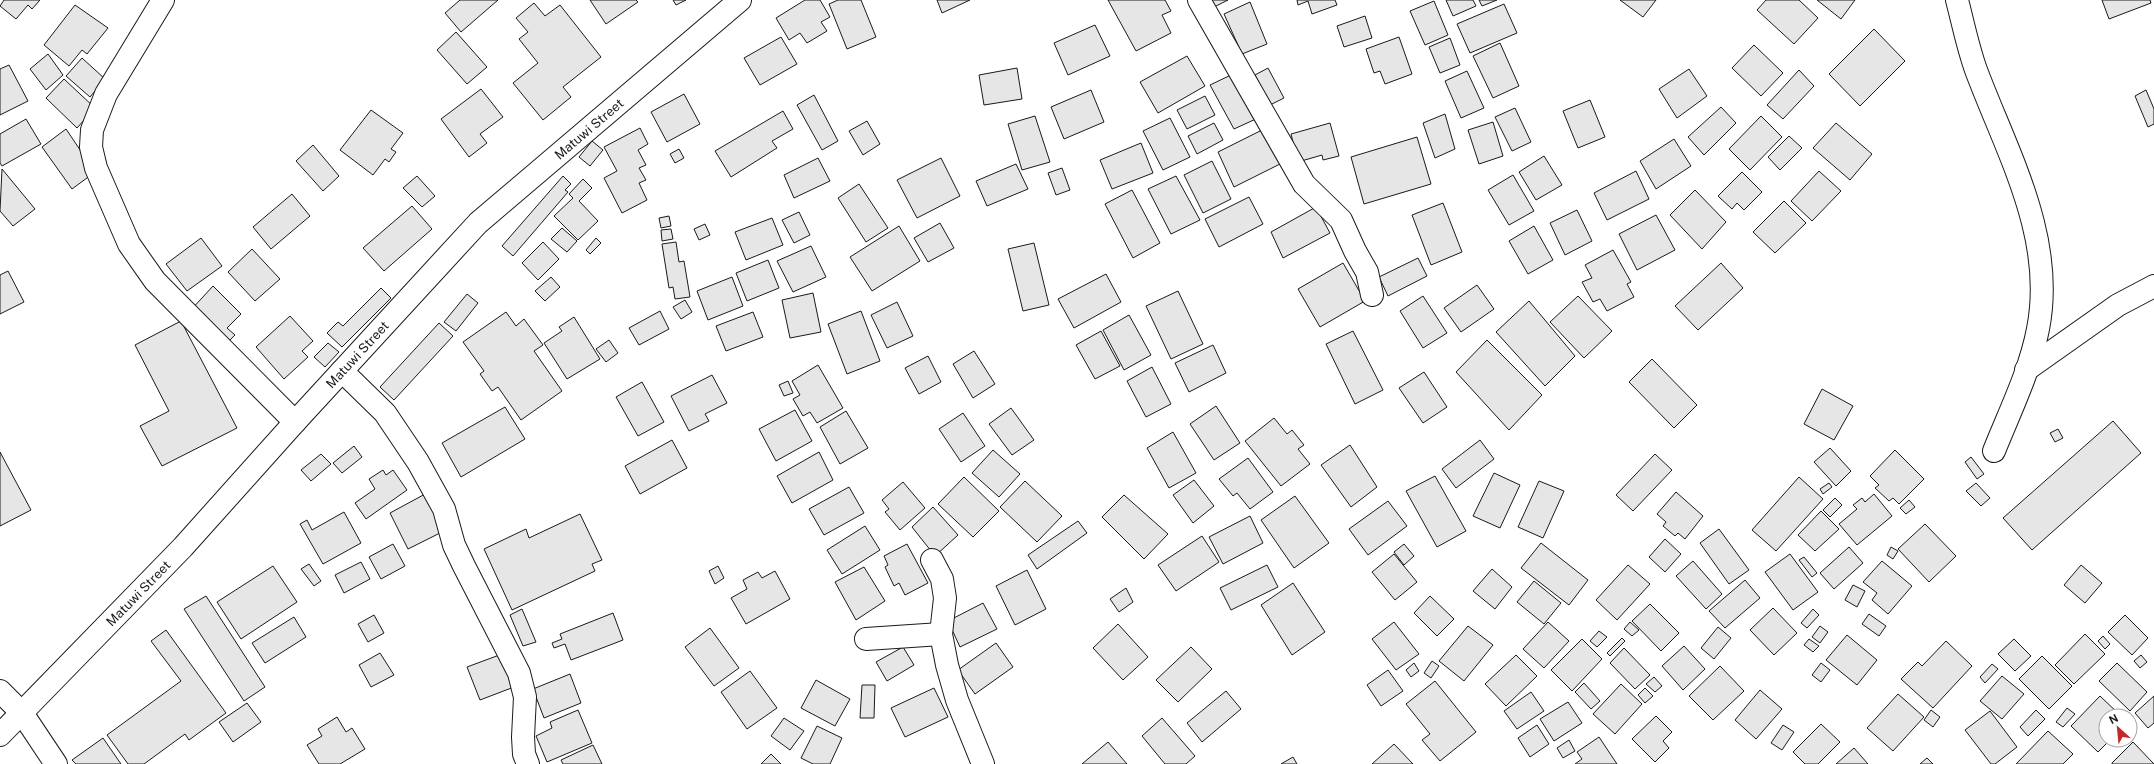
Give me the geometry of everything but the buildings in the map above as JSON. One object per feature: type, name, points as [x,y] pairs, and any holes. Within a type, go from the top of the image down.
[{"type":"street","points":[[163,0],[106,94],[92,130],[91,147],[96,168],[129,244],[155,281],[295,422]]},
{"type":"street","name":"Matuwi Street","points":[[0,735],[183,547],[295,422],[478,223],[740,0]]},
{"type":"street","points":[[1199,0],[1304,184],[1341,220],[1355,251],[1367,272],[1372,295]]},
{"type":"street","points":[[1957,0],[1975,68],[2027,200],[2039,242],[2042,281],[2038,328],[2026,370],[1994,451]]},
{"type":"street","points":[[2026,370],[2118,305],[2154,286]]},
{"type":"street","points":[[342,371],[385,413],[418,462],[444,508],[458,552],[519,673],[525,697],[523,738],[524,754],[528,764]]},
{"type":"street","points":[[932,560],[942,579],[944,598],[941,634],[947,665],[958,700],[983,764]]},
{"type":"street","points":[[866,639],[941,634]]},
{"type":"street","points":[[0,691],[22,714],[56,764]]}]
